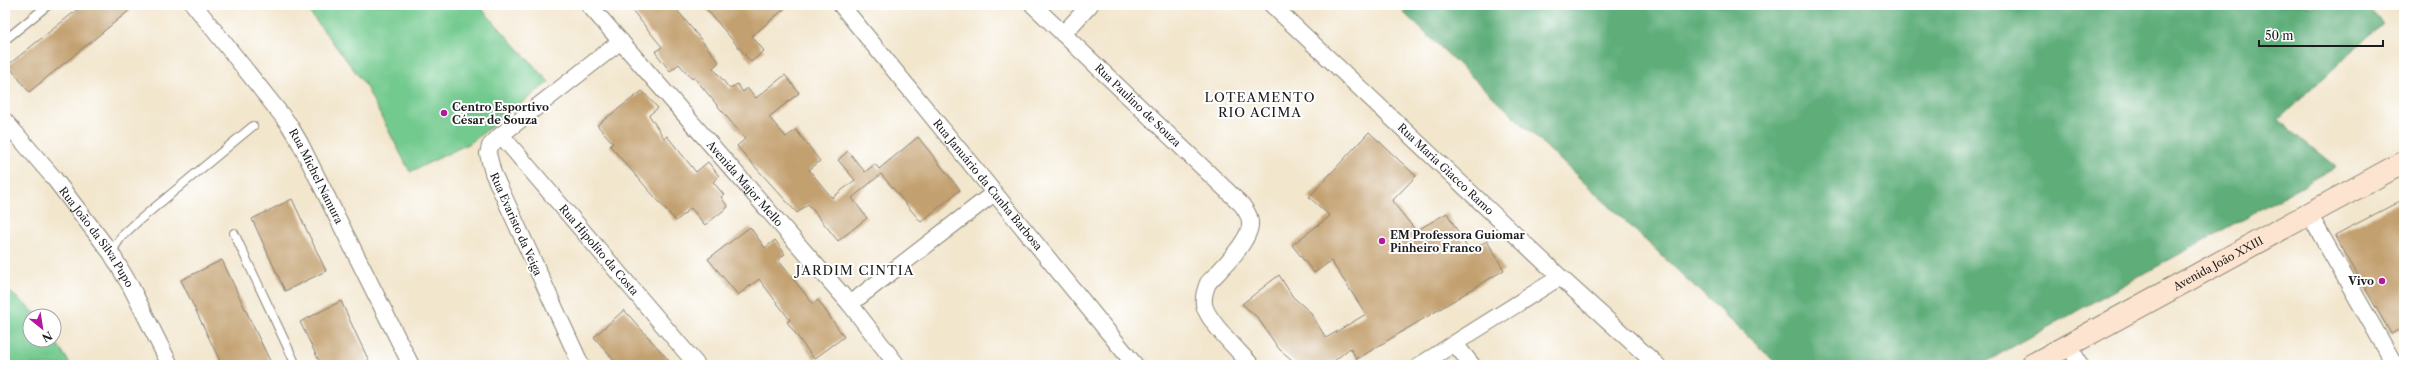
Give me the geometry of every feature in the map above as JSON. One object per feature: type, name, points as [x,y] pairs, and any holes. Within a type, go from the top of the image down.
[{"type":"main road","name":"Avenida João XXIII","points":[[2032,365],[2404,162]]},
{"type":"street","name":"Rua Michel Namura","points":[[194,5],[292,129],[411,365]]},
{"type":"street","name":"Avenida Major Mello","points":[[589,5],[850,304],[897,365]]},
{"type":"street","name":"Rua Januário da Cunha Barbosa","points":[[841,5],[1135,365]]},
{"type":"street","name":"Rua Paulino de Souza","points":[[1032,5],[1242,205],[1250,221],[1248,234],[1208,283],[1204,292],[1204,305],[1209,316],[1251,365]]},
{"type":"street","points":[[1063,34],[1090,5]]},
{"type":"street","name":"Rua Maria Giacco Ramo","points":[[1272,5],[1560,277],[1657,365]]},
{"type":"street","name":"Rua Evaristo da Veiga","points":[[581,365],[491,168],[488,154],[490,146],[501,135],[621,41]]},
{"type":"street","name":"Rua João da Silva Pupo","points":[[5,121],[53,177],[111,253],[131,287],[170,365]]},
{"type":"street","name":"Rua Hipolito da Costa","points":[[501,135],[697,365]]},
{"type":"street","points":[[850,304],[994,193]]},
{"type":"street","points":[[2309,214],[2395,365]]},
{"type":"street","points":[[1420,365],[1560,277]]},
{"type":"street","points":[[1454,344],[1472,365]]},
{"type":"street","points":[[2069,345],[2080,365]]},
{"type":"lane","points":[[5,40],[48,5]]},
{"type":"lane","points":[[2401,5],[2404,8]]},
{"type":"lane","points":[[111,253],[122,236],[137,222],[253,126]]},
{"type":"lane","points":[[234,233],[296,365]]},
{"type":"green space","name":"Centro Esportivo César de Souza","points":[[321,5],[478,5],[549,82],[470,143],[410,172],[364,83],[310,13]]},
{"type":"green space","points":[[1409,5],[2363,5],[2383,23],[2278,120],[2336,167],[1980,365],[1778,365],[1403,12]]},
{"type":"green space","points":[[5,288],[29,308],[22,308],[22,348],[60,348],[71,365],[5,365]]},
{"type":"building","points":[[83,5],[136,5],[29,92],[8,65]]},
{"type":"building","points":[[628,5],[673,5],[719,62],[713,68],[730,89],[737,84],[743,92],[747,88],[756,98],[785,75],[799,93],[769,117],[786,137],[796,130],[820,161],[809,170],[832,198],[855,180],[838,160],[848,151],[865,172],[875,164],[879,169],[918,137],[960,190],[921,222],[881,174],[852,198],[867,218],[838,241],[808,204],[797,213],[749,160],[737,146],[745,139],[694,77],[692,79],[679,64],[670,71],[655,52],[662,47]]},
{"type":"building","points":[[703,5],[789,5],[752,36],[764,51],[751,62]]},
{"type":"building","points":[[642,91],[658,108],[649,115],[664,138],[667,136],[696,172],[708,162],[719,176],[713,182],[724,195],[721,197],[728,207],[705,225],[691,208],[676,221],[610,146],[613,143],[597,125]]},
{"type":"building","points":[[1369,132],[1416,176],[1392,201],[1416,231],[1447,213],[1469,251],[1487,241],[1504,270],[1357,359],[1350,348],[1329,365],[1298,365],[1279,349],[1257,317],[1242,304],[1279,275],[1293,297],[1310,312],[1326,338],[1366,314],[1331,261],[1314,273],[1292,245],[1330,216],[1309,197]]},
{"type":"building","points":[[292,199],[326,271],[285,291],[252,219]]},
{"type":"building","name":"Vivo","points":[[2404,199],[2404,327],[2391,334],[2335,235]]},
{"type":"building","points":[[750,227],[765,248],[775,240],[785,254],[778,260],[813,304],[818,300],[844,337],[814,359],[787,322],[790,320],[759,279],[738,295],[708,259]]},
{"type":"building","points":[[222,260],[272,365],[222,365],[181,280]]},
{"type":"building","points":[[341,301],[371,365],[321,365],[300,322]]},
{"type":"building","points":[[624,310],[673,365],[618,365],[594,337]]},
{"type":"place","name":"Centro Esportivo César de Souza","points":[[444,113]]},
{"type":"place","name":"EM Professora Guiomar Pinheiro Franco","points":[[1382,241]]},
{"type":"place","name":"Vivo","points":[[2382,281]]},
{"type":"district","name":"LOTEAMENTO RIO ACIMA","points":[[1260,104]]},
{"type":"district","name":"JARDIM CINTIA","points":[[855,270]]}]
